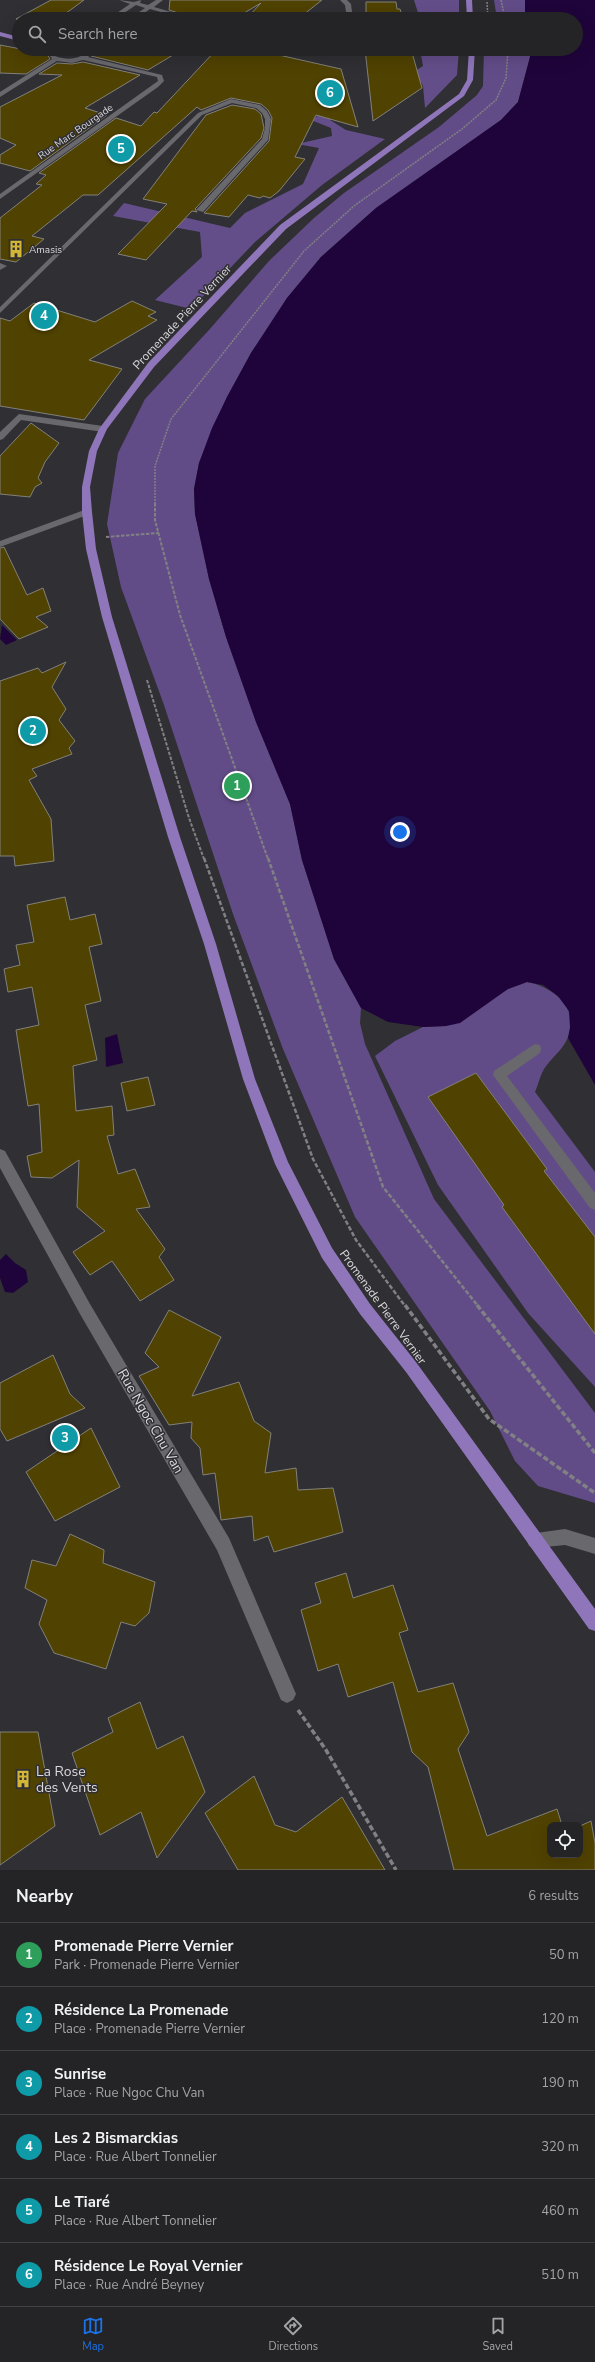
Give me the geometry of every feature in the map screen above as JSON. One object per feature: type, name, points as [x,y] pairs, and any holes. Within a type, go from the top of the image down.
[{"type":"main road","points":[[469,0],[470,12]]},
{"type":"main road","points":[[0,34],[12,37]]},
{"type":"main road","name":"Promenade Pierre Vernier","points":[[472,56],[470,80],[462,95],[283,227],[151,365],[103,429],[93,451],[86,487],[87,512],[91,549],[107,617],[174,836],[210,944],[249,1078],[282,1164],[327,1253],[365,1309],[411,1367],[595,1624]]},
{"type":"street","points":[[122,0],[137,2],[167,12]]},
{"type":"street","points":[[142,12],[160,0]]},
{"type":"street","points":[[343,0],[348,4],[349,12]]},
{"type":"street","points":[[122,12],[137,2]]},
{"type":"street","points":[[53,56],[56,59],[70,61],[86,56]]},
{"type":"street","name":"Rue Marc Bourgade","points":[[0,197],[161,81],[160,76],[83,58]]},
{"type":"street","points":[[0,95],[56,59]]},
{"type":"street","points":[[0,311],[200,114],[231,101],[258,106],[265,112],[268,123],[265,140],[200,210]]},
{"type":"street","points":[[0,265],[3,266],[0,268]]},
{"type":"street","points":[[0,437],[19,417],[103,429]]},
{"type":"street","points":[[0,544],[87,512]]},
{"type":"street","points":[[534,1049],[499,1075],[595,1204]]},
{"type":"street","name":"Rue Ngoc Chu Van","points":[[0,1155],[85,1309],[224,1544],[287,1694]]},
{"type":"street","points":[[535,1540],[565,1537],[595,1546]]},
{"type":"path","points":[[487,0],[488,12]]},
{"type":"path","points":[[501,0],[504,12]]},
{"type":"path","points":[[508,56],[506,78],[496,100],[462,128],[354,206],[304,251],[171,419],[155,466],[155,520],[180,615],[326,1019],[383,1187],[595,1453]]},
{"type":"path","points":[[102,538],[159,534]]},
{"type":"path","points":[[144,673],[189,818],[280,1072],[313,1160],[338,1208],[356,1240],[489,1419],[595,1493]]},
{"type":"path","points":[[287,1694],[326,1750],[396,1870]]},
{"type":"shaded area","points":[[414,0],[459,0],[459,12],[418,12]]},
{"type":"shaded area","points":[[494,0],[525,0],[525,12],[496,12]]},
{"type":"shaded area","points":[[525,0],[595,0],[595,1085],[568,1038],[570,1027],[569,1011],[558,996],[543,985],[527,982],[508,989],[460,1023],[446,1026],[423,1027],[388,1022],[361,1008],[334,959],[302,860],[290,804],[256,722],[226,637],[209,579],[195,514],[194,489],[199,463],[212,428],[227,397],[251,353],[287,298],[321,257],[376,208],[501,120],[518,102],[530,56],[583,56],[583,12],[525,12]]},
{"type":"shaded area","points":[[421,56],[458,56],[457,75],[425,108],[423,86],[415,71],[423,66]]},
{"type":"shaded area","points":[[484,56],[530,56],[518,102],[501,120],[376,208],[321,257],[287,298],[251,353],[227,397],[199,463],[194,489],[195,514],[209,579],[226,637],[256,722],[290,804],[302,860],[334,959],[361,1008],[360,1023],[365,1044],[434,1199],[595,1413],[595,1503],[538,1486],[515,1461],[490,1411],[355,1217],[283,1049],[233,914],[164,705],[121,587],[107,524],[118,453],[145,399],[209,330],[269,261],[314,218],[344,193],[439,127],[477,95],[483,86]]},
{"type":"shaded area","points":[[345,99],[337,113],[330,120],[346,130],[385,139],[322,185],[255,242],[191,309],[155,300],[202,257],[200,232],[113,216],[124,203],[230,228],[245,213],[303,184],[319,148],[297,144],[332,136],[331,128],[311,120]]},
{"type":"shaded area","points":[[2,625],[17,640],[6,645],[0,639]]},
{"type":"shaded area","points":[[527,982],[555,994],[562,1000],[570,1017],[571,1027],[566,1042],[544,1069],[535,1092],[595,1172],[595,1387],[528,1313],[438,1185],[375,1056],[395,1041],[423,1027],[446,1026],[508,989]]},
{"type":"shaded area","points":[[117,1034],[123,1063],[106,1067],[105,1038]]},
{"type":"shaded area","points":[[6,1254],[15,1263],[26,1270],[28,1282],[13,1293],[5,1292],[0,1278],[0,1260]]},
{"type":"building","points":[[51,0],[84,0],[68,12],[29,12]]},
{"type":"building","points":[[170,0],[322,0],[307,12],[253,12],[261,3],[246,12],[175,12],[169,10]]},
{"type":"building","points":[[366,2],[396,2],[397,9],[400,9],[401,12],[366,12]]},
{"type":"building","points":[[0,45],[12,47],[12,56],[48,56],[50,59],[26,74],[0,73]]},
{"type":"building","points":[[91,56],[171,56],[148,70]]},
{"type":"building","points":[[210,56],[283,56],[341,69],[358,127],[316,115],[295,157],[305,159],[279,191],[270,198],[263,196],[260,198],[248,195],[229,217],[204,213],[269,141],[272,118],[268,110],[261,104],[231,98],[201,110],[197,107],[98,195],[83,195],[32,236],[44,239],[16,262],[0,259],[0,218],[42,185],[36,184],[46,175],[39,173],[116,118],[141,126],[154,112],[157,113]]},
{"type":"building","points":[[366,56],[413,56],[422,88],[373,121]]},
{"type":"building","points":[[83,62],[140,75],[85,108],[107,115],[30,171],[0,163],[0,155],[16,145],[0,138],[0,107],[62,75],[39,74],[57,63],[72,64]]},
{"type":"building","points":[[232,105],[255,109],[261,114],[264,128],[261,138],[195,209],[197,212],[192,211],[146,260],[118,254],[167,204],[143,199],[206,115]]},
{"type":"building","points":[[132,301],[156,312],[148,316],[157,320],[89,360],[122,369],[84,420],[0,406],[0,318],[10,321],[34,303],[95,322]]},
{"type":"building","points":[[31,423],[59,443],[45,462],[38,478],[42,483],[35,487],[30,497],[0,494],[0,456]]},
{"type":"building","points":[[4,547],[27,595],[43,588],[51,611],[36,617],[48,627],[19,639],[0,619],[0,548]]},
{"type":"building","points":[[66,662],[52,687],[66,709],[59,720],[75,741],[69,748],[72,754],[32,769],[37,776],[29,780],[51,819],[54,861],[15,866],[14,856],[0,856],[0,681],[38,668],[42,673]]},
{"type":"building","points":[[65,897],[70,920],[95,914],[102,944],[89,947],[101,1001],[85,1005],[97,1060],[73,1066],[76,1111],[112,1106],[114,1135],[107,1136],[118,1174],[135,1169],[150,1207],[136,1209],[165,1249],[159,1257],[174,1280],[140,1301],[112,1261],[90,1275],[73,1252],[105,1231],[77,1207],[79,1160],[52,1178],[31,1177],[27,1156],[42,1152],[39,1104],[28,1106],[16,1030],[39,1025],[32,987],[8,992],[4,969],[20,965],[16,945],[34,942],[27,905]]},
{"type":"building","points":[[476,1073],[547,1169],[544,1171],[595,1237],[595,1334],[502,1207],[504,1205],[428,1097]]},
{"type":"building","points":[[148,1077],[155,1105],[127,1111],[121,1083]]},
{"type":"building","points":[[169,1310],[221,1337],[192,1396],[239,1382],[254,1421],[271,1433],[265,1473],[296,1468],[298,1490],[333,1488],[343,1532],[274,1552],[268,1536],[254,1541],[252,1516],[221,1520],[215,1473],[203,1475],[200,1448],[191,1438],[192,1422],[169,1425],[139,1376],[159,1367],[145,1353]]},
{"type":"building","points":[[53,1355],[70,1394],[85,1408],[7,1441],[0,1429],[0,1383]]},
{"type":"building","points":[[91,1428],[120,1487],[55,1521],[26,1472]]},
{"type":"building","points":[[70,1534],[104,1550],[103,1563],[155,1582],[149,1613],[135,1626],[121,1622],[106,1669],[54,1653],[39,1624],[47,1600],[25,1588],[32,1560],[56,1566]]},
{"type":"building","points":[[346,1573],[353,1598],[393,1585],[408,1630],[399,1633],[418,1692],[453,1683],[469,1732],[458,1749],[487,1836],[557,1809],[561,1822],[547,1822],[547,1858],[583,1858],[583,1825],[591,1821],[595,1843],[595,1870],[454,1870],[428,1767],[412,1752],[393,1682],[348,1697],[338,1664],[318,1671],[301,1610],[321,1603],[315,1583]]},
{"type":"building","points":[[140,1702],[157,1749],[183,1736],[205,1792],[157,1858],[141,1812],[100,1835],[72,1753],[113,1732],[108,1718]]},
{"type":"building","name":"La Rose des Vents","points":[[0,1732],[38,1732],[55,1826],[0,1865]]},
{"type":"building","points":[[254,1776],[275,1825],[296,1832],[342,1797],[385,1870],[238,1870],[205,1813]]},
{"type":"place","name":"Résidence Le Royal Vernier","points":[[330,93]]},
{"type":"place","name":"Le Tiaré","points":[[121,149]]},
{"type":"place","name":"Amasis","points":[[16,249]]},
{"type":"place","name":"Les 2 Bismarckias","points":[[44,316]]},
{"type":"place","name":"Résidence La Promenade","points":[[33,731]]},
{"type":"place","name":"Promenade Pierre Vernier","points":[[237,786]]},
{"type":"place","name":"Sunrise","points":[[65,1438]]},
{"type":"place","name":"La Rose des Vents","points":[[23,1779]]}]
